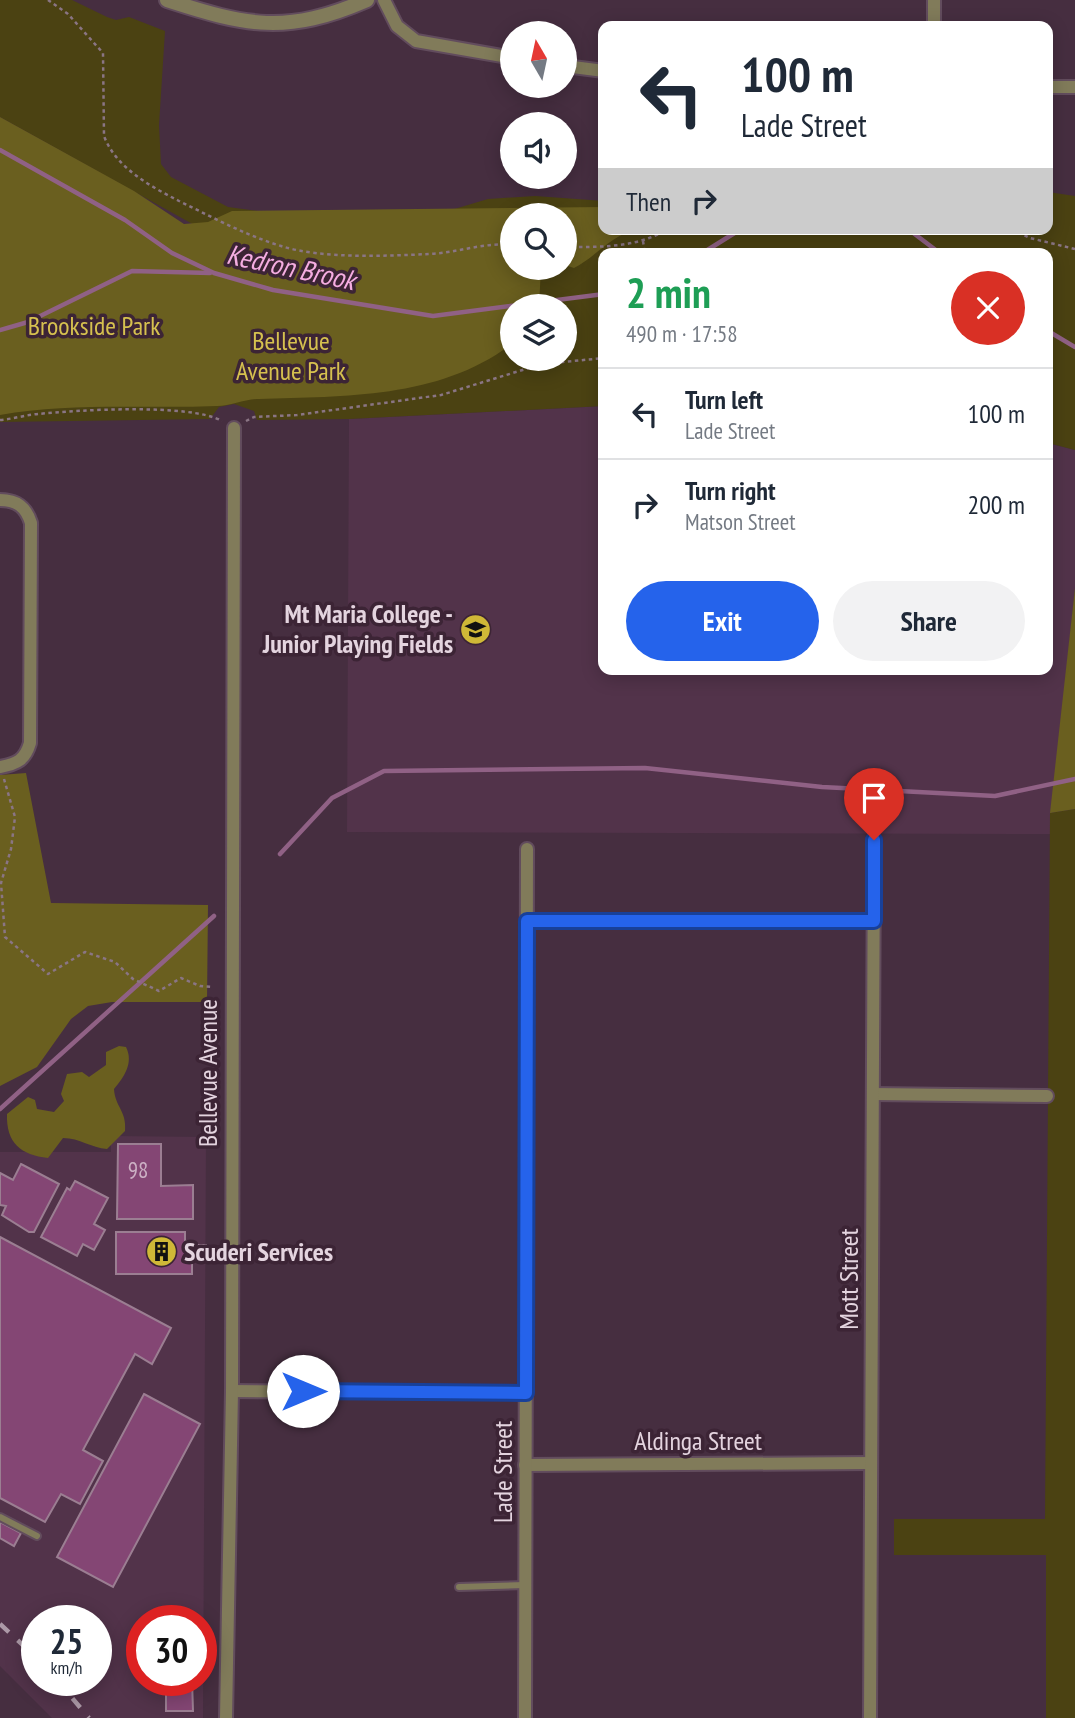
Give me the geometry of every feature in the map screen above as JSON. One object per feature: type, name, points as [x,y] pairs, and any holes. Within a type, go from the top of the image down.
[{"type":"street","points":[[167,0],[225,18],[273,25],[314,20],[367,0]]},
{"type":"street","points":[[384,0],[397,26],[416,41],[500,56]]},
{"type":"street","points":[[934,0],[934,21]]},
{"type":"street","points":[[578,68],[598,70]]},
{"type":"street","points":[[1053,88],[1075,87]]},
{"type":"street","name":"Bellevue Avenue","points":[[226,1718],[232,1391],[234,428]]},
{"type":"street","points":[[0,500],[18,503],[27,512],[31,523],[30,743],[23,758],[15,764],[0,767]]},
{"type":"street","name":"Mott Street","points":[[870,1718],[874,840]]},
{"type":"street","name":"Lade Street","points":[[524,1718],[527,849]]},
{"type":"street","points":[[527,921],[874,921]]},
{"type":"street","points":[[873,1094],[1047,1096]]},
{"type":"street","points":[[232,1391],[526,1393]]},
{"type":"street","name":"Aldinga Street","points":[[525,1465],[871,1463]]},
{"type":"lane","points":[[0,1517],[37,1536]]},
{"type":"lane","points":[[459,1587],[525,1585]]},
{"type":"path","points":[[48,0],[78,23],[103,53],[104,136],[109,148],[127,168],[152,187],[225,224],[281,247],[310,253],[433,254],[475,246],[500,245]]},
{"type":"path","points":[[577,246],[643,242],[656,235]]},
{"type":"path","points":[[1024,235],[1075,249]]},
{"type":"path","points":[[643,242],[644,248]]},
{"type":"path","points":[[0,420],[38,414],[158,411],[211,415],[234,428],[254,417],[297,415],[431,396],[542,364],[598,359]]},
{"type":"path","points":[[0,773],[15,817],[11,849],[1,883],[5,937],[48,974],[85,952],[115,962],[133,979],[159,991],[181,978],[200,986],[213,987]]},
{"type":"shaded area","name":"Mt Maria College - Junior Playing Fields","points":[[598,406],[598,675],[1053,675],[1053,444],[1075,450],[1075,588],[1050,834],[347,832],[349,419]]},
{"type":"shaded area","points":[[111,1136],[206,1137],[204,1605],[126,1605],[126,1696],[203,1696],[203,1718],[52,1718],[30,1696],[112,1696],[112,1605],[21,1605],[21,1687],[0,1666],[0,1152],[111,1152]]},
{"type":"green space","points":[[0,0],[72,0],[116,20],[129,17],[165,31],[159,125],[161,164],[171,177],[228,207],[387,229],[488,199],[535,196],[598,201],[598,235],[1053,235],[1053,193],[1075,196],[1075,450],[1053,444],[1053,248],[598,248],[598,406],[349,419],[257,420],[254,411],[234,404],[219,407],[210,419],[0,422],[0,232],[205,231],[0,117]]},
{"type":"green space","points":[[0,117],[134,191],[184,224],[208,222],[232,211],[500,208],[500,280],[540,280],[540,294],[500,294],[500,351],[455,375],[423,385],[358,395],[254,399],[222,406],[81,407],[0,415]]},
{"type":"green space","points":[[577,207],[598,207],[598,235],[622,235],[602,248],[598,248],[598,251],[577,266]]},
{"type":"green space","points":[[1075,588],[1075,809],[1050,813]]},
{"type":"green space","points":[[26,773],[51,903],[208,905],[207,1002],[112,1002],[88,1006],[71,1019],[37,1067],[0,1086],[0,775]]},
{"type":"green space","points":[[1075,809],[1075,1718],[1046,1718],[1046,1555],[894,1555],[894,1519],[1045,1519],[1050,813]]},
{"type":"green space","points":[[119,1046],[126,1047],[129,1059],[124,1075],[114,1089],[125,1131],[107,1149],[63,1138],[48,1158],[30,1154],[17,1146],[9,1133],[7,1114],[28,1097],[35,1100],[37,1109],[54,1112],[64,1101],[61,1094],[67,1074],[82,1072],[89,1077],[106,1065],[106,1052]]},
{"type":"building","points":[[118,1144],[161,1144],[161,1186],[193,1185],[193,1219],[117,1219]]},
{"type":"building","points":[[21,1164],[59,1184],[34,1232],[29,1232],[2,1215],[6,1206],[0,1205],[0,1173],[13,1180]]},
{"type":"building","points":[[75,1181],[108,1198],[94,1224],[105,1230],[94,1250],[83,1244],[77,1256],[41,1237],[67,1188],[70,1190]]},
{"type":"building","name":"Scuderi Services","points":[[116,1232],[185,1232],[185,1241],[192,1241],[192,1245],[206,1245],[206,1260],[192,1260],[192,1274],[116,1274]]},
{"type":"building","points":[[0,1237],[171,1328],[152,1364],[135,1354],[83,1450],[103,1461],[80,1504],[61,1494],[45,1522],[0,1498]]},
{"type":"building","points":[[144,1394],[200,1424],[113,1587],[57,1557]]},
{"type":"building","points":[[0,1522],[21,1533],[14,1546],[0,1538]]},
{"type":"building","points":[[166,1696],[193,1696],[193,1711],[166,1711]]},
{"type":"waterway","name":"Kedron Brook","points":[[0,150],[125,220],[172,253],[214,273],[273,290],[433,316],[598,295]]},
{"type":"waterway","name":"Kedron Brook","points":[[711,248],[731,235]]},
{"type":"waterway","name":"Kedron Brook","points":[[916,235],[933,248]]},
{"type":"waterway","points":[[0,330],[28,322],[132,271],[210,273]]},
{"type":"waterway","name":"Kedron Brook","points":[[1053,334],[1075,347]]},
{"type":"waterway","points":[[280,854],[332,798],[384,771],[645,768],[822,787],[995,796],[1075,779]]},
{"type":"waterway","points":[[0,1109],[214,916]]},
{"type":"railway","points":[[0,1624],[21,1643]]},
{"type":"railway","points":[[70,1696],[89,1718]]},
{"type":"place","name":"Mt Maria College - Junior Playing Fields","points":[[476,629]]},
{"type":"place","name":"Scuderi Services","points":[[161,1252]]},
{"type":"route","points":[[303,1391],[526,1393],[527,921],[874,921],[874,840]]},
{"type":"park label","name":"Brookside Park","points":[[94,326]]},
{"type":"park label","name":"Bellevue Avenue Park","points":[[291,356]]}]
